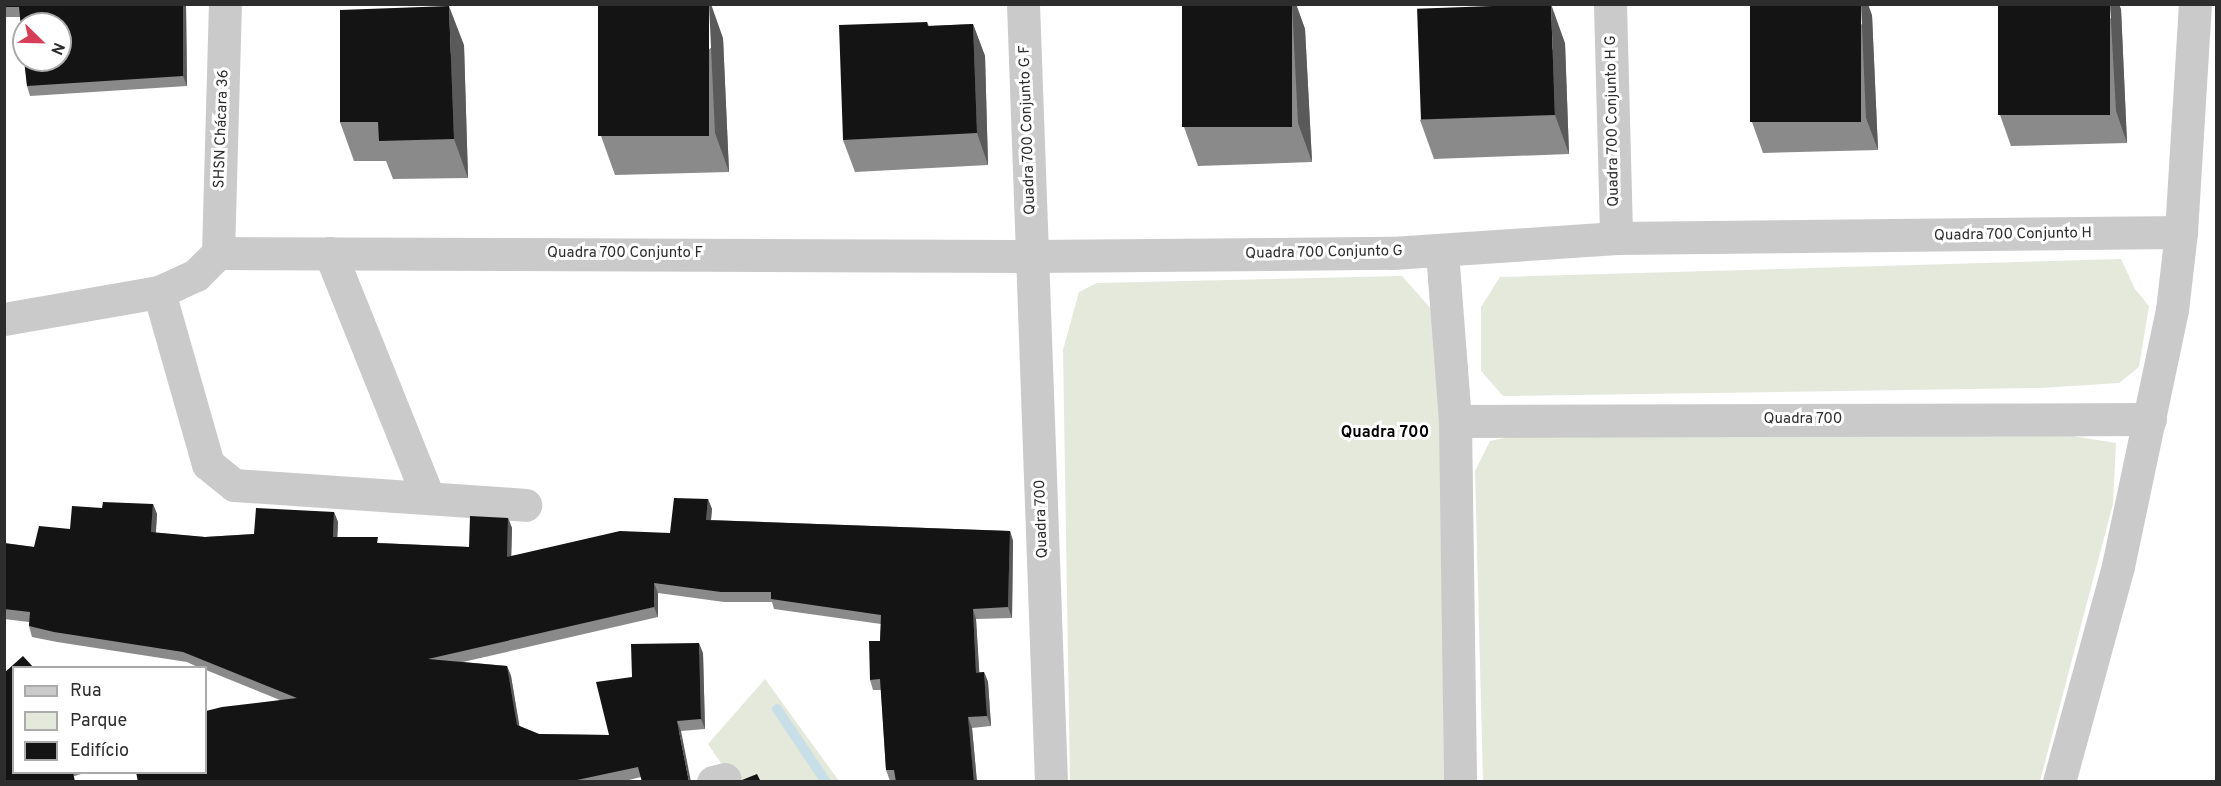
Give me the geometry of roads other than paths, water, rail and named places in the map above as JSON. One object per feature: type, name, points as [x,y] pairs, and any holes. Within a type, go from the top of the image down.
[{"type":"street","name":"SHSN Chácara 36","points":[[218,253],[225,4]]},
{"type":"street","name":"Quadra 700 Conjunto G F","points":[[1023,4],[1032,256]]},
{"type":"street","name":"Quadra 700 Conjunto H G","points":[[1610,4],[1616,238]]},
{"type":"street","points":[[2059,782],[2118,566],[2172,310],[2181,232],[2194,4]]},
{"type":"street","name":"Quadra 700 Conjunto H","points":[[1616,238],[2181,232]]},
{"type":"street","name":"Quadra 700 Conjunto G","points":[[1032,256],[1442,252],[1616,238]]},
{"type":"street","points":[[1442,252],[1455,421],[1460,782]]},
{"type":"street","name":"Quadra 700 Conjunto F","points":[[218,253],[1032,256]]},
{"type":"street","points":[[4,319],[159,292],[196,275],[218,253]]},
{"type":"street","points":[[330,253],[428,497]]},
{"type":"street","name":"Quadra 700","points":[[1032,256],[1051,782]]},
{"type":"street","points":[[159,292],[208,464],[234,485],[525,505]]},
{"type":"street","name":"Quadra 700","points":[[1455,421],[2150,419]]},
{"type":"waterway","points":[[777,709],[826,782]]},
{"type":"district","name":"Quadra 700","points":[[1385,433]]}]
